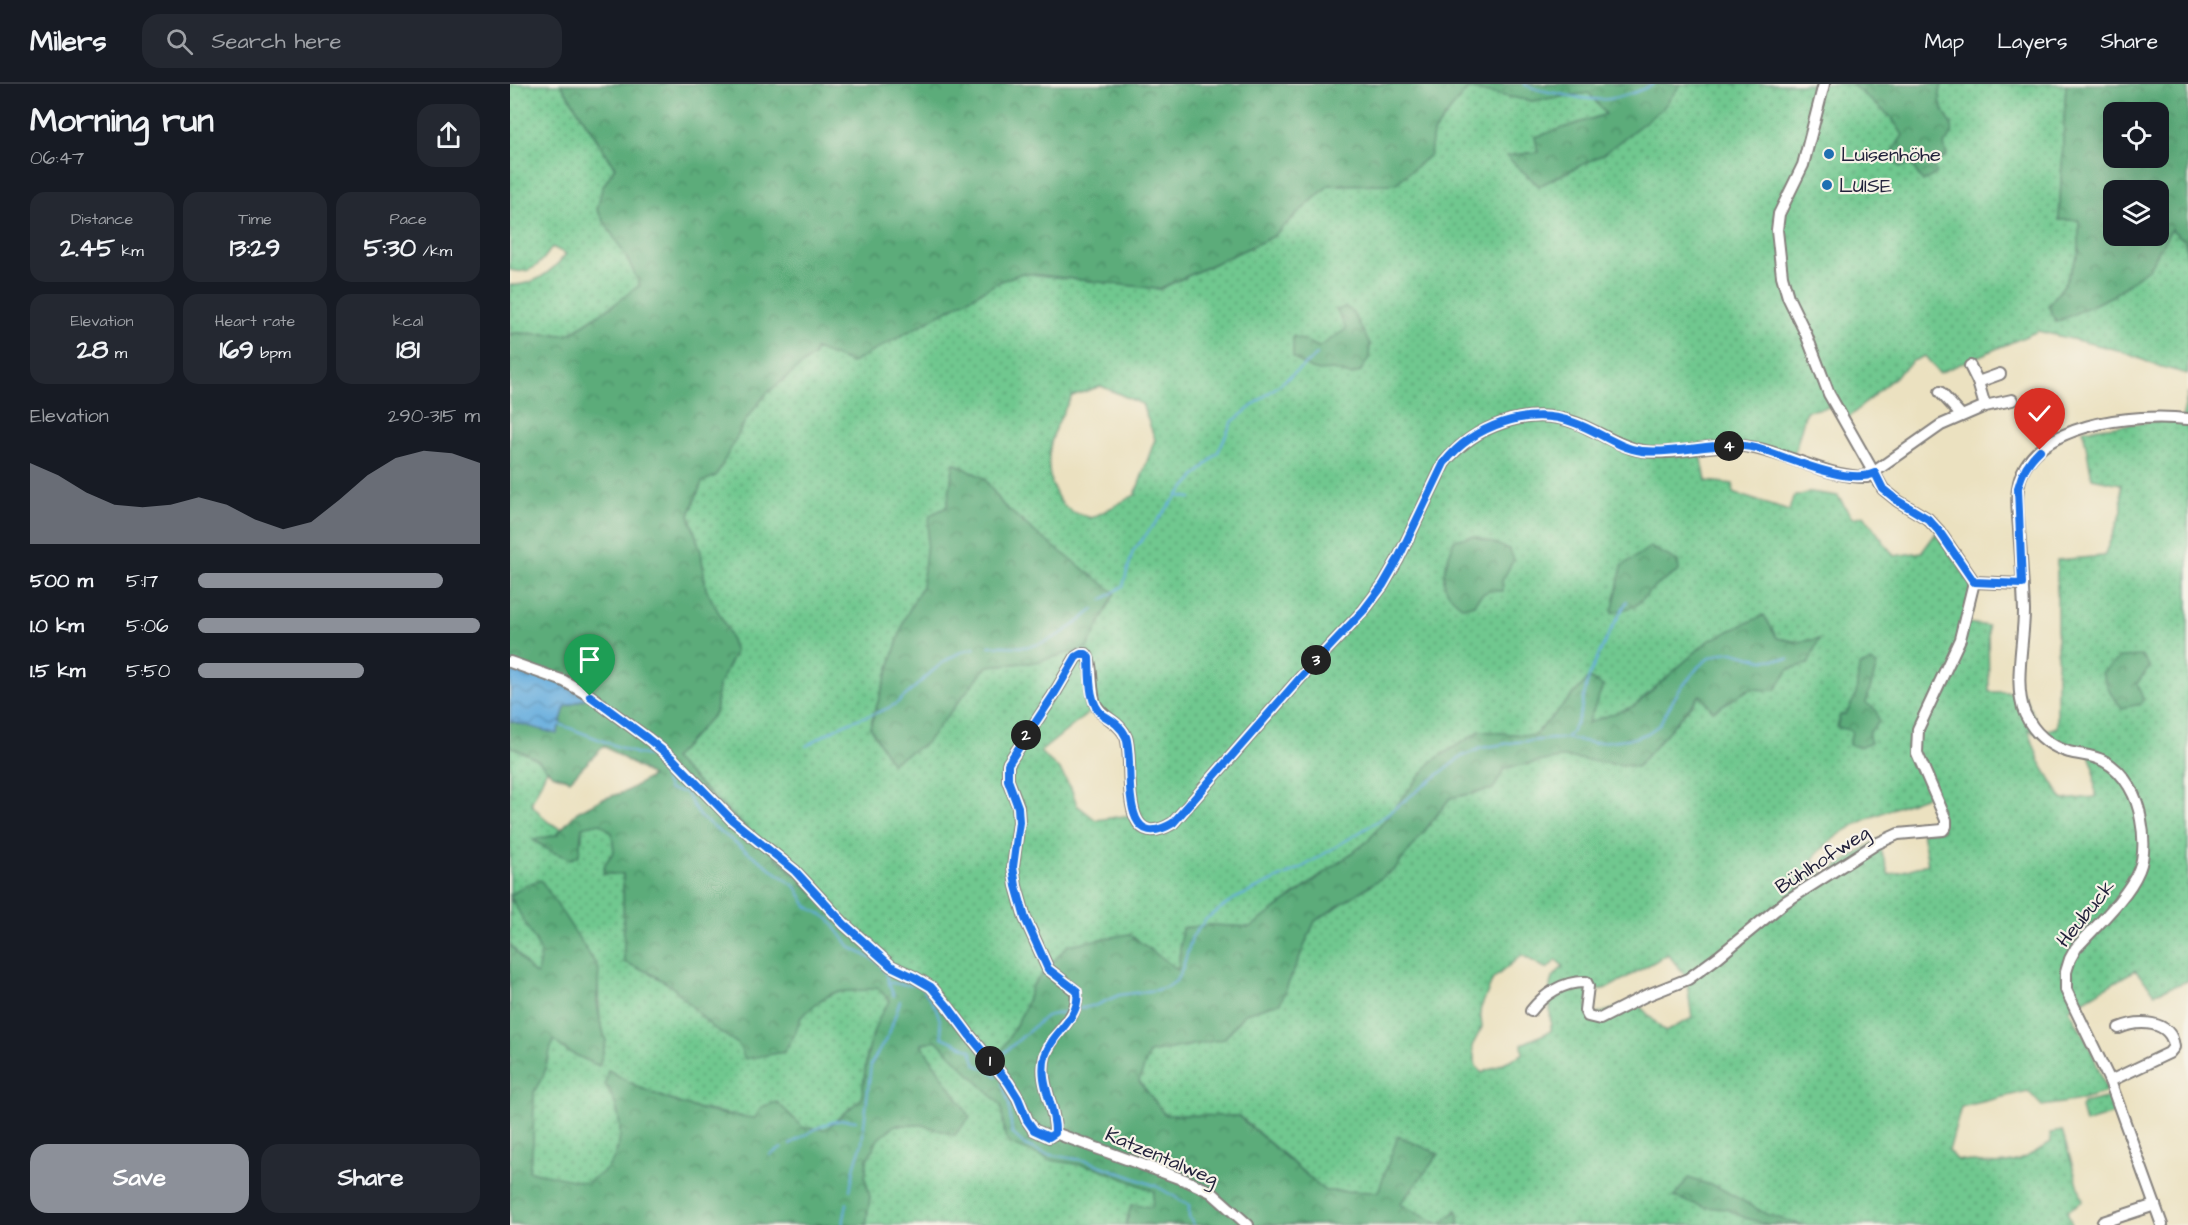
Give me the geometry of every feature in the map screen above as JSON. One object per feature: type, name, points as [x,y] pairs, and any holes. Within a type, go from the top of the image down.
[{"type":"street","points":[[1824,84],[1803,165],[1779,214],[1777,230],[1779,253],[1788,297],[1806,334],[1829,394],[1883,489],[1928,519],[1939,531],[1974,582],[2022,584],[2018,488],[2020,477],[2029,459],[2053,441],[2095,424],[2139,417],[2165,416],[2188,419]]},
{"type":"street","points":[[1970,366],[1978,382],[1985,406]]},
{"type":"street","points":[[1978,382],[2000,374]]},
{"type":"street","points":[[1940,392],[1961,415]]},
{"type":"street","points":[[1055,1133],[1056,1121],[1046,1090],[1043,1070],[1046,1054],[1052,1041],[1075,1012],[1077,991],[1048,969],[1025,918],[1013,867],[1018,835],[1018,807],[1008,780],[1008,764],[1076,657],[1086,654],[1089,658],[1092,695],[1096,706],[1101,714],[1112,719],[1121,728],[1126,737],[1129,789],[1132,809],[1138,822],[1153,830],[1162,830],[1173,823],[1301,677],[1364,610],[1383,585],[1398,559],[1444,463],[1455,449],[1477,433],[1518,419],[1564,418],[1623,446],[1640,451],[1668,452],[1739,446],[1754,447],[1826,470],[1867,477],[1930,433],[1961,415],[1985,406],[2013,400]]},
{"type":"street","name":"Bühlhofweg","points":[[1531,1011],[1545,995],[1575,981],[1586,982],[1588,986],[1585,1010],[1588,1016],[1600,1019],[1608,1016],[1645,996],[1688,979],[1785,902],[1876,844],[1898,834],[1943,830],[1946,820],[1917,753],[1918,729],[1960,639],[1974,582]]},
{"type":"street","name":"Heubuck","points":[[2022,584],[2023,628],[2020,689],[2024,712],[2032,727],[2044,739],[2069,752],[2089,755],[2104,761],[2120,773],[2134,795],[2141,818],[2143,837],[2140,868],[2129,888],[2076,948],[2066,972],[2066,990],[2110,1081],[2162,1225]]},
{"type":"street","name":"Katzentalweg","points":[[510,662],[564,681],[590,696],[647,738],[673,759],[732,820],[795,871],[844,924],[891,966],[931,987],[1008,1082],[1034,1130],[1049,1137],[1055,1133],[1187,1181],[1211,1192],[1248,1225]]},
{"type":"street","points":[[2110,1081],[2169,1053],[2174,1047],[2173,1039],[2156,1024],[2130,1023],[2119,1028]]},
{"type":"street","points":[[2102,1225],[2103,1222],[2155,1205]]},
{"type":"green space","points":[[510,84],[561,84],[615,168],[602,188],[628,260],[640,285],[568,335],[510,334],[510,285],[527,283],[542,277],[566,254],[552,247],[544,258],[530,270],[510,270]]},
{"type":"green space","points":[[561,84],[1681,84],[1663,108],[1602,155],[1539,186],[1506,156],[1538,152],[1535,137],[1606,114],[1589,93],[1532,101],[1467,89],[1433,133],[1430,155],[1395,184],[1329,185],[1272,237],[1159,289],[1022,273],[999,282],[852,363],[815,349],[814,355],[766,394],[747,418],[716,476],[702,482],[689,515],[701,552],[706,589],[727,628],[735,652],[718,687],[715,713],[673,759],[880,956],[931,987],[994,1065],[1024,1010],[1032,986],[1068,945],[1129,934],[1178,970],[1182,928],[1210,925],[1251,927],[1368,841],[1432,761],[1480,731],[1534,736],[1589,678],[1603,686],[1588,723],[1634,706],[1708,641],[1764,615],[1777,638],[1798,642],[1819,639],[1808,664],[1789,669],[1775,690],[1749,689],[1713,711],[1700,695],[1637,767],[1565,757],[1505,768],[1493,789],[1450,798],[1395,869],[1315,921],[1280,1003],[1245,1013],[1224,1039],[1149,1053],[1139,1081],[1165,1115],[1238,1116],[1325,1191],[1378,1192],[1398,1136],[1439,1154],[1400,1204],[1440,1225],[1126,1225],[1131,1205],[1152,1207],[1154,1191],[1096,1167],[1051,1160],[1010,1144],[1005,1136],[1001,1105],[936,1040],[921,1044],[970,1117],[955,1135],[922,1125],[895,1125],[878,1139],[867,1160],[865,1178],[870,1197],[866,1225],[510,1225],[510,944],[530,970],[537,975],[541,952],[510,896],[527,884],[541,880],[599,969],[597,1001],[606,1041],[599,1066],[567,1051],[553,1040],[544,1074],[534,1092],[533,1143],[529,1171],[586,1183],[607,1169],[615,1156],[620,1136],[618,1114],[605,1084],[608,1070],[630,1083],[694,1108],[755,1118],[761,1107],[777,1102],[804,1128],[826,1129],[862,1098],[873,1034],[877,1022],[890,1001],[877,987],[836,992],[822,999],[801,1017],[795,1034],[784,1052],[745,1059],[738,1044],[711,1026],[672,986],[624,962],[623,874],[603,874],[605,864],[614,851],[612,833],[600,823],[582,827],[579,855],[571,859],[552,852],[533,840],[556,835],[577,812],[600,800],[627,791],[652,776],[604,746],[570,780],[552,774],[537,759],[510,746],[510,721],[557,733],[565,707],[589,697],[510,662],[510,334],[568,335],[640,285],[628,260],[597,210],[602,188],[615,167]]},
{"type":"green space","points":[[1681,84],[1851,84],[1891,117],[1904,135],[1893,150],[1912,165],[1923,182],[1944,145],[1952,125],[1940,101],[1942,84],[2066,84],[2059,220],[2079,220],[2079,252],[2064,285],[2048,306],[2057,321],[2112,296],[2149,268],[2161,246],[2169,246],[2171,229],[2185,241],[2188,267],[2188,374],[2158,366],[2118,350],[2038,331],[1939,373],[1925,356],[1913,361],[1847,419],[1837,406],[1806,411],[1794,455],[1754,447],[1700,449],[1706,481],[1733,484],[1733,493],[1789,511],[1793,497],[1811,492],[1838,496],[1852,518],[1864,515],[1894,556],[1922,552],[1936,533],[1971,584],[1968,623],[1988,626],[1989,692],[2022,692],[2042,732],[2057,727],[2057,560],[2104,556],[2122,511],[2121,484],[2092,478],[2083,430],[2182,418],[2188,393],[2188,981],[2155,993],[2135,970],[2069,1009],[2090,1047],[2106,1089],[2104,1093],[2075,1101],[2042,1106],[2028,1091],[1961,1107],[1949,1151],[1955,1159],[2005,1163],[2038,1151],[2051,1142],[2050,1133],[2062,1131],[2083,1201],[2067,1211],[2072,1225],[1459,1225],[1457,1211],[1440,1225],[1400,1204],[1439,1154],[1378,1192],[1325,1191],[1239,1116],[1165,1115],[1139,1081],[1149,1053],[1224,1039],[1245,1013],[1280,1003],[1315,921],[1395,869],[1450,798],[1493,789],[1505,768],[1565,757],[1637,767],[1700,695],[1713,711],[1749,689],[1775,690],[1789,669],[1818,640],[1798,642],[1777,638],[1708,641],[1635,706],[1588,724],[1589,678],[1534,736],[1480,731],[1432,761],[1368,841],[1251,927],[1210,925],[1182,928],[1178,970],[1129,934],[1048,969],[1032,986],[1024,1010],[994,1066],[898,970],[673,759],[715,713],[718,687],[735,652],[727,628],[706,589],[701,552],[689,515],[702,482],[730,450],[747,418],[766,394],[814,355],[815,349],[1022,273],[1160,289],[1272,237],[1329,185],[1395,184],[1429,155],[1433,133],[1467,89],[1532,101],[1589,93],[1606,115],[1536,137],[1538,152],[1506,156],[1539,185]],"holes":[[[1101,386],[1142,404],[1155,439],[1135,495],[1092,518],[1075,513],[1059,499],[1052,484],[1049,461],[1052,438],[1072,396]],[[954,463],[984,478],[1003,505],[1036,533],[1036,662],[987,666],[870,727],[905,618],[922,586],[947,507]],[[1096,707],[1126,737],[1131,815],[1096,820],[1077,805],[1071,788],[1060,770],[1040,752]],[[2028,729],[2069,752],[2089,755],[2094,768],[2095,797],[2063,800],[2040,762]],[[1935,793],[1943,830],[1922,832],[1928,864],[1889,875],[1878,840],[1824,875],[1812,860],[1837,836],[1852,827]],[[1668,954],[1686,977],[1692,1018],[1665,1032],[1636,1002],[1591,1016],[1587,1005],[1591,986],[1597,990],[1608,988]],[[1522,955],[1547,969],[1556,960],[1563,966],[1553,977],[1550,985],[1551,1031],[1522,1044],[1523,1054],[1482,1073],[1476,1066],[1472,1046],[1482,1027],[1480,1010],[1493,979]]]},
{"type":"green space","points":[[1851,84],[1942,84],[1940,101],[1952,129],[1944,145],[1947,156],[1932,165],[1937,173],[1923,182],[1912,165],[1900,167],[1894,162],[1893,151],[1903,135],[1891,117]]},
{"type":"green space","points":[[2066,84],[2188,84],[2188,267],[2185,241],[2171,229],[2169,233],[2169,180],[2103,180],[2103,246],[2161,246],[2149,268],[2112,296],[2057,322],[2048,306],[2064,285],[2079,252],[2079,220],[2059,220]]},
{"type":"green space","points":[[1345,307],[1352,311],[1370,344],[1369,358],[1360,372],[1350,375],[1333,370],[1319,371],[1309,368],[1293,357],[1293,336],[1319,347],[1346,329],[1337,310]]},
{"type":"green space","points":[[954,463],[984,478],[1003,505],[1115,593],[1087,648],[1036,662],[987,666],[925,744],[891,763],[870,727],[905,618],[922,586],[930,515],[947,507]]},
{"type":"green space","points":[[1474,536],[1509,549],[1514,559],[1502,581],[1503,591],[1486,592],[1474,604],[1463,607],[1448,592],[1444,577],[1445,569],[1454,540]]},
{"type":"green space","points":[[1650,547],[1678,561],[1679,571],[1654,587],[1635,606],[1612,613],[1622,566]]},
{"type":"green space","points":[[2142,656],[2150,667],[2137,683],[2143,699],[2141,704],[2122,708],[2111,694],[2102,673],[2120,657]]},
{"type":"green space","points":[[1871,662],[1877,665],[1866,703],[1876,710],[1879,721],[1868,734],[1871,743],[1861,747],[1849,745],[1852,731],[1837,727],[1840,715],[1846,714],[1856,695],[1859,666]]},
{"type":"green space","points":[[510,746],[537,759],[547,769],[531,804],[548,822],[562,829],[556,835],[534,841],[582,840],[582,827],[600,822],[612,833],[614,851],[605,864],[604,874],[623,874],[624,962],[672,986],[711,1026],[738,1044],[795,1034],[801,1017],[822,999],[836,992],[877,987],[890,1001],[867,1053],[862,1098],[826,1129],[804,1128],[685,1106],[635,1086],[608,1070],[605,1084],[615,1104],[620,1137],[618,1148],[608,1168],[587,1187],[529,1170],[533,1143],[534,1092],[544,1074],[553,1039],[567,1051],[599,1066],[606,1041],[600,1021],[598,987],[527,884],[510,896]]},
{"type":"green space","points":[[510,899],[519,909],[541,952],[538,975],[530,970],[510,944]]},
{"type":"green space","points":[[936,1040],[1001,1105],[1005,1136],[1051,1160],[1096,1167],[1154,1191],[1152,1208],[1131,1205],[1126,1225],[866,1225],[870,1197],[865,1178],[867,1160],[878,1139],[895,1125],[922,1125],[955,1135],[921,1044]]},
{"type":"green space","points":[[2110,1097],[2117,1113],[2085,1123],[2081,1108],[2083,1103]]},
{"type":"green space","points":[[1688,1178],[1718,1187],[1768,1215],[1804,1225],[1770,1225],[1745,1218],[1727,1209],[1704,1207],[1674,1197]]},
{"type":"green space","points":[[1457,1210],[1459,1225],[1440,1225]]},
{"type":"water","points":[[510,662],[590,696],[565,707],[557,734],[510,721]]},
{"type":"waterway","points":[[1524,84],[1541,90],[1597,100],[1629,94],[1654,84]]},
{"type":"waterway","points":[[1102,600],[1123,586],[1133,551],[1177,496],[1218,452],[1232,422],[1317,355]]},
{"type":"waterway","points":[[1177,496],[1191,498]]},
{"type":"waterway","points":[[1567,737],[1579,716],[1593,667],[1627,601]]},
{"type":"waterway","points":[[989,646],[1022,647],[1042,643],[1070,628],[1094,609]]},
{"type":"waterway","points":[[806,746],[844,724],[892,706],[933,670],[953,656],[975,648]]},
{"type":"waterway","points":[[1078,1009],[1097,1005],[1119,995],[1169,986],[1176,981],[1192,937],[1206,919],[1234,899],[1301,868],[1378,821],[1461,757],[1481,748],[1516,742],[1566,738],[1593,743],[1635,738],[1659,725],[1678,692],[1699,666],[1709,658],[1733,652],[1763,660],[1788,659]]},
{"type":"waterway","points":[[559,724],[637,754],[654,756],[669,790],[685,792],[700,817],[796,887],[807,906],[829,919],[850,947],[878,962],[887,975],[888,982],[921,986],[936,1010],[942,1037],[971,1050],[976,1065],[997,1076]]},
{"type":"waterway","points":[[785,855],[796,865]]},
{"type":"waterway","points":[[888,982],[894,996]]},
{"type":"waterway","points":[[850,1190],[862,1143],[871,1064],[889,1034],[900,1001]]},
{"type":"waterway","points":[[998,1058],[1046,1016],[1070,1011]]},
{"type":"waterway","points":[[1002,1082],[1009,1104],[1012,1133],[1025,1145],[1046,1154],[1088,1161],[1156,1186],[1189,1205],[1189,1217],[1194,1225]]},
{"type":"waterway","points":[[790,1144],[829,1123],[856,1121]]},
{"type":"waterway","points":[[770,1155],[782,1148]]},
{"type":"waterway","points":[[843,1225],[847,1203]]},
{"type":"place","name":"Luisenhöhe","points":[[1829,154]]},
{"type":"place","name":"LUISE","points":[[1827,185]]},
{"type":"route","points":[[590,696],[673,759],[732,820],[795,871],[844,924],[891,966],[931,987],[1008,1082],[1034,1130],[1049,1137],[1055,1133],[1056,1121],[1044,1082],[1043,1070],[1046,1054],[1059,1030],[1077,1008],[1077,991],[1048,969],[1025,918],[1013,867],[1019,822],[1018,807],[1008,780],[1008,764],[1076,657],[1086,654],[1089,658],[1092,695],[1096,706],[1101,714],[1112,719],[1121,728],[1126,737],[1129,789],[1132,809],[1138,822],[1153,830],[1162,830],[1173,823],[1240,745],[1364,610],[1383,585],[1398,559],[1444,463],[1455,449],[1468,439],[1493,426],[1528,418],[1564,418],[1623,446],[1640,451],[1668,452],[1725,446],[1754,447],[1810,467],[1857,477],[1867,477],[1875,473],[1883,489],[1928,519],[1939,531],[1974,582],[1986,584],[2022,584],[2018,488],[2020,477],[2029,459],[2040,450]]}]
